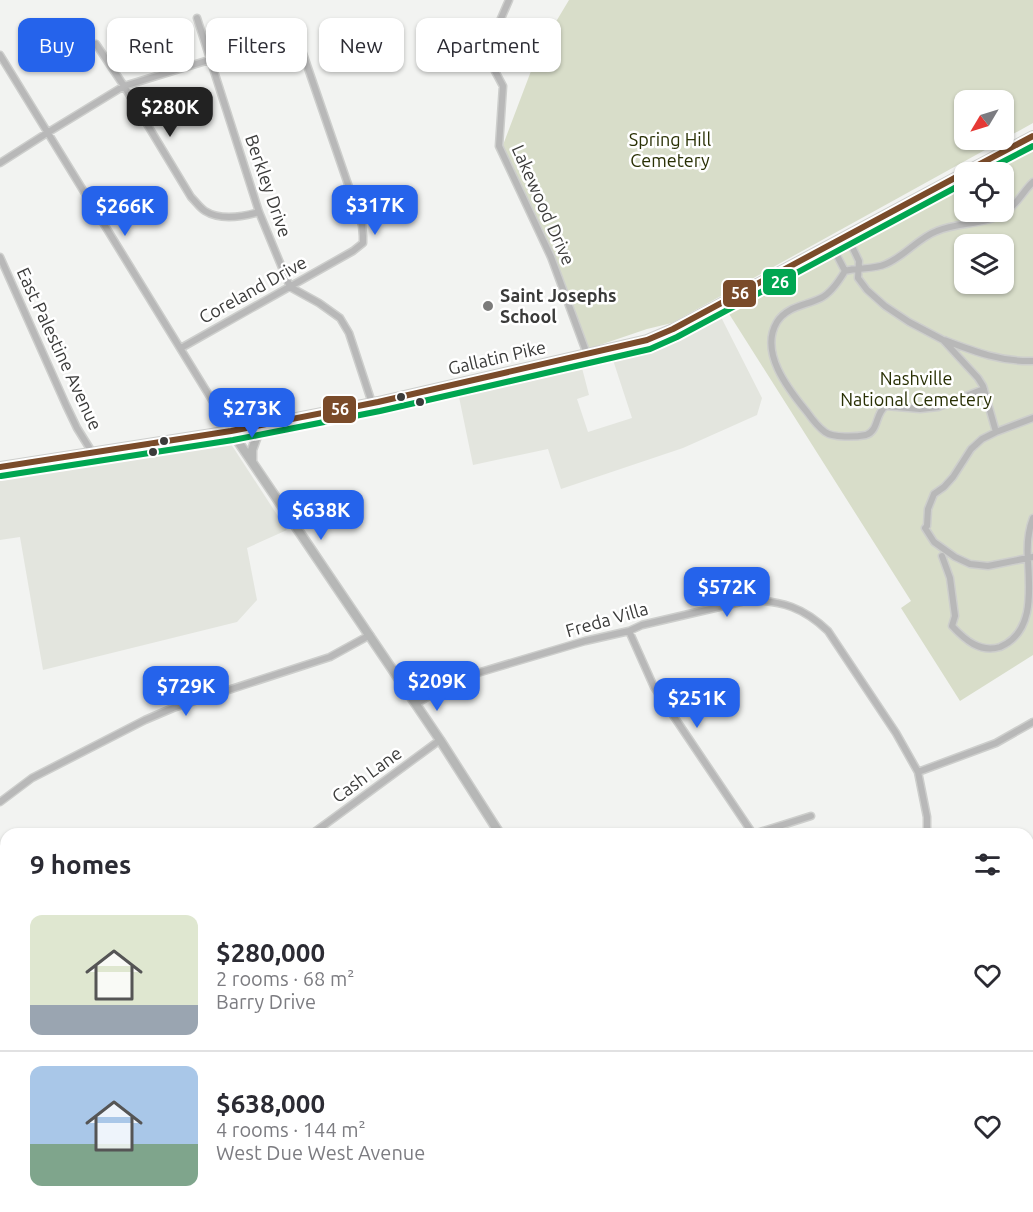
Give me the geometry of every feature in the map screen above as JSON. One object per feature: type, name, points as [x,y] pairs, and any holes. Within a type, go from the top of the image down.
[{"type":"main road","name":"Gallatin Pike","points":[[985,162],[1033,136]]},
{"type":"main road","name":"Gallatin Pike","points":[[0,467],[231,431],[372,403],[647,340],[673,329],[954,179]]},
{"type":"main road","points":[[252,462],[252,450],[261,425]]},
{"type":"main road","points":[[231,431],[416,704],[496,828]]},
{"type":"street","name":"Lakewood Drive","points":[[509,0],[490,44],[488,58],[503,86],[499,146],[552,259],[586,354]]},
{"type":"street","name":"Berkley Drive","points":[[196,18],[206,48]]},
{"type":"street","points":[[96,44],[191,197],[204,210],[217,216],[230,217],[259,213]]},
{"type":"street","points":[[0,55],[231,431]]},
{"type":"street","points":[[0,163],[124,86],[206,61]]},
{"type":"street","name":"Coreland Drive","points":[[181,348],[363,243],[362,225],[307,65]]},
{"type":"street","name":"Berkley Drive","points":[[214,72],[259,213],[290,287]]},
{"type":"street","points":[[984,389],[938,407],[920,409],[886,406],[879,414],[874,429],[865,435],[842,437],[827,434],[791,393],[778,370],[772,347],[772,336],[778,322],[786,312],[822,298],[840,280],[845,271],[877,267],[891,262],[938,230],[997,217],[1009,210],[1033,182]]},
{"type":"street","points":[[847,236],[859,261],[859,280],[873,296],[909,322],[943,340],[997,358],[1010,361],[1033,361]]},
{"type":"street","points":[[831,244],[845,271]]},
{"type":"street","name":"East Palestine Avenue","points":[[0,257],[66,405],[92,452]]},
{"type":"street","points":[[290,287],[340,318],[349,333],[372,403]]},
{"type":"street","points":[[943,340],[978,378],[984,389],[996,432]]},
{"type":"street","points":[[1030,557],[988,566],[970,564],[955,557],[934,542],[925,528],[933,494],[953,477],[970,450],[982,439],[1033,418]]},
{"type":"street","points":[[942,556],[950,578],[955,616],[952,626],[975,646],[996,648],[1010,644],[1018,639],[1028,626],[1032,615],[1030,526],[1033,518]]},
{"type":"street","name":"Freda Villa","points":[[416,704],[446,686],[474,674],[585,641],[749,600],[787,605],[804,612],[828,631],[896,733],[918,772],[927,828]]},
{"type":"street","points":[[629,631],[654,687],[749,828]]},
{"type":"street","points":[[0,802],[32,778],[145,720],[173,708],[330,657],[369,635]]},
{"type":"street","points":[[918,772],[996,743],[1033,723]]},
{"type":"street","name":"Cash Lane","points":[[320,828],[440,740]]},
{"type":"street","points":[[772,828],[811,816]]},
{"type":"shaded area","points":[[721,317],[762,398],[757,415],[683,448],[561,489],[548,449],[473,465],[459,397],[582,368],[589,395],[577,399],[588,432],[632,418],[613,360],[666,342]]},
{"type":"shaded area","points":[[229,441],[287,530],[247,548],[257,600],[237,622],[43,670],[20,537],[0,540],[0,476]]},
{"type":"green space","name":"Spring Hill Cemetery","points":[[569,0],[1033,0],[1033,123],[1014,133],[1014,90],[954,90],[954,150],[985,150],[963,162],[954,162],[954,167],[672,323],[588,349],[503,145],[531,72],[561,72],[561,18],[558,18]]},
{"type":"green space","name":"Nashville National Cemetery","points":[[1033,142],[1033,655],[960,701],[901,608],[911,601],[726,309],[954,184],[954,222],[1014,222],[1014,162],[996,162]]},
{"type":"transit line","name":"56","points":[[984,162],[1033,136]]},
{"type":"transit line","name":"26","points":[[1002,162],[1033,146]]},
{"type":"transit line","name":"56","points":[[0,467],[231,431],[378,402],[647,340],[673,329],[954,178]]},
{"type":"transit line","name":"26","points":[[1,476],[233,440],[380,411],[650,349],[677,337],[954,188]]},
{"type":"place","name":"Saint Josephs School","points":[[488,306]]}]
